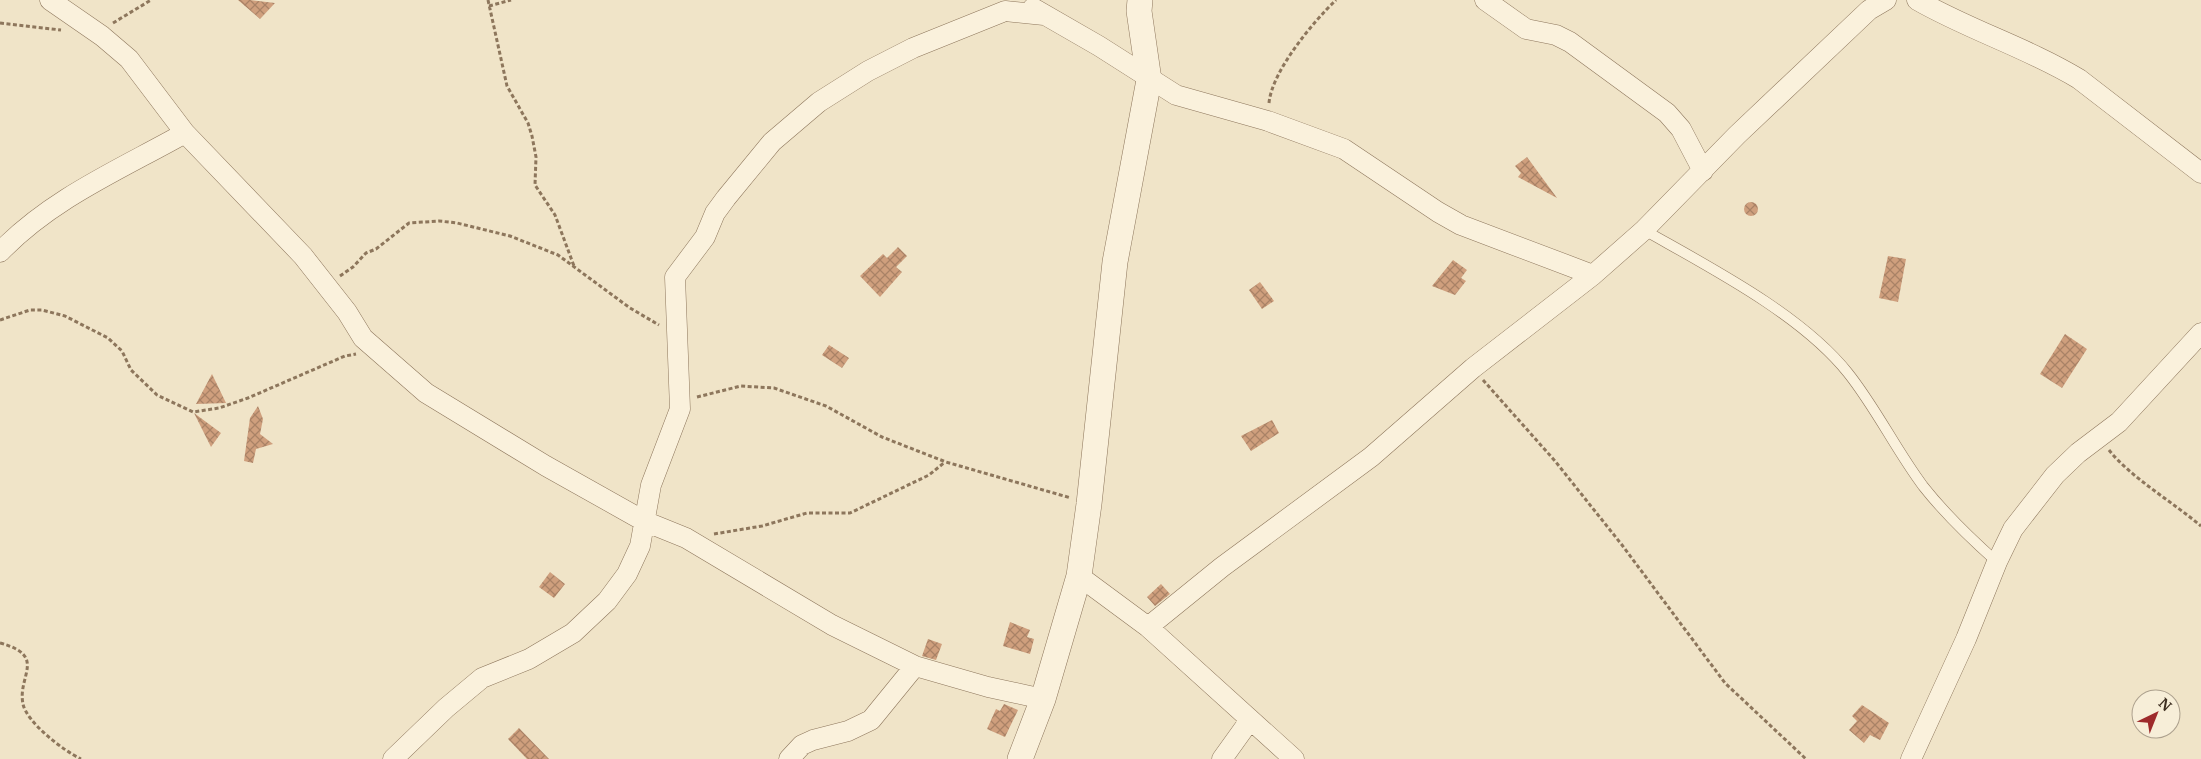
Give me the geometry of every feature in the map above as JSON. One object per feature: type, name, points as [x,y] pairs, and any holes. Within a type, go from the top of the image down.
[{"type":"street","points":[[50,0],[129,59],[185,133],[303,256],[324,282],[363,338],[426,393],[538,461],[644,521],[686,538],[832,625],[915,666],[988,687],[1043,699]]},
{"type":"street","points":[[1021,0],[1099,46],[1176,96],[1268,121],[1344,149],[1438,212],[1461,225],[1593,275]]},
{"type":"street","points":[[1485,0],[1526,29],[1556,35],[1570,42],[1654,102],[1681,129],[1703,171]]},
{"type":"street","points":[[1148,627],[1222,568],[1371,457],[1473,368],[1593,275],[1644,230],[1737,135],[1862,16],[1886,0]]},
{"type":"street","points":[[1917,0],[1937,12],[2073,76],[2201,173]]},
{"type":"street","points":[[1020,759],[1043,699],[1079,576],[1089,504],[1115,262],[1149,80],[1139,4]]},
{"type":"street","points":[[393,759],[446,708],[482,678],[529,659],[573,633],[607,601],[635,560],[651,485],[680,404],[675,277],[705,237],[716,213],[726,198],[772,142],[799,117],[868,71],[922,44],[1006,11],[1044,15]]},
{"type":"street","points":[[0,252],[31,224],[82,187],[185,133]]},
{"type":"street","points":[[1911,759],[1966,639],[1996,562],[2014,529],[2055,475],[2078,453],[2119,422],[2201,333]]},
{"type":"street","points":[[1079,576],[1148,627],[1294,759]]},
{"type":"street","points":[[789,759],[802,745],[820,736],[848,731],[871,720],[915,666]]},
{"type":"street","points":[[1222,759],[1250,720]]},
{"type":"lane","points":[[1644,230],[1744,287],[1809,335],[1847,372],[1922,485],[1948,517],[1996,562]]},
{"type":"path","points":[[95,32],[151,0]]},
{"type":"path","points":[[488,0],[507,86],[528,123],[532,136],[536,157],[535,185],[555,215],[575,266]]},
{"type":"path","points":[[489,6],[511,0]]},
{"type":"path","points":[[1268,121],[1270,96],[1280,72],[1297,46],[1336,0]]},
{"type":"path","points":[[0,23],[66,30]]},
{"type":"path","points":[[324,282],[346,273],[359,258],[376,249],[396,231],[409,223],[439,221],[486,230],[543,248],[575,266],[630,308],[656,322],[677,343]]},
{"type":"path","points":[[0,320],[30,310],[42,310],[65,316],[108,338],[122,351],[131,370],[158,395],[192,412],[219,408],[248,398],[345,356],[376,350]]},
{"type":"path","points":[[1473,368],[1567,476],[1725,683],[1806,759]]},
{"type":"path","points":[[680,404],[707,393],[741,386],[774,388],[826,406],[882,436],[946,462],[1089,504]]},
{"type":"path","points":[[2100,437],[2116,459],[2201,526]]},
{"type":"path","points":[[686,538],[762,526],[807,514],[850,513],[929,475],[946,462]]},
{"type":"path","points":[[0,643],[17,650],[26,658],[28,665],[23,704],[28,715],[52,740],[81,759]]},
{"type":"building","points":[[238,0],[250,0],[275,3],[260,19]]},
{"type":"building","points":[[1527,157],[1557,198],[1518,177],[1521,173],[1515,166]]},
{"type":"building","points":[[1751,202],[1756,204],[1758,209],[1756,214],[1751,216],[1746,214],[1744,209],[1746,204]]},
{"type":"building","points":[[898,247],[907,256],[896,267],[902,272],[880,297],[860,276],[883,254],[887,258]]},
{"type":"building","points":[[1888,256],[1906,259],[1898,302],[1879,298]]},
{"type":"building","points":[[1453,260],[1467,270],[1461,278],[1466,281],[1455,295],[1432,286]]},
{"type":"building","points":[[1260,282],[1274,301],[1262,309],[1249,290]]},
{"type":"building","points":[[2065,334],[2087,349],[2062,388],[2040,374]]},
{"type":"building","points":[[829,345],[849,358],[842,368],[822,355]]},
{"type":"building","points":[[212,374],[226,403],[196,404]]},
{"type":"building","points":[[258,406],[263,419],[260,434],[273,444],[256,449],[253,463],[244,461],[250,418]]},
{"type":"building","points":[[194,413],[221,433],[211,447]]},
{"type":"building","points":[[1272,420],[1279,433],[1251,451],[1241,436]]},
{"type":"building","points":[[550,572],[565,584],[554,598],[539,587]]},
{"type":"building","points":[[1161,584],[1170,594],[1155,606],[1147,597]]},
{"type":"building","points":[[1010,622],[1030,630],[1027,637],[1034,639],[1030,654],[1003,646]]},
{"type":"building","points":[[928,639],[942,644],[936,660],[922,656]]},
{"type":"building","points":[[1004,704],[1018,710],[1005,737],[987,729],[996,709],[1000,711]]},
{"type":"building","points":[[1862,705],[1889,723],[1880,740],[1870,735],[1864,743],[1849,730],[1857,721],[1852,716]]},
{"type":"building","points":[[519,728],[549,759],[527,759],[508,739]]}]
